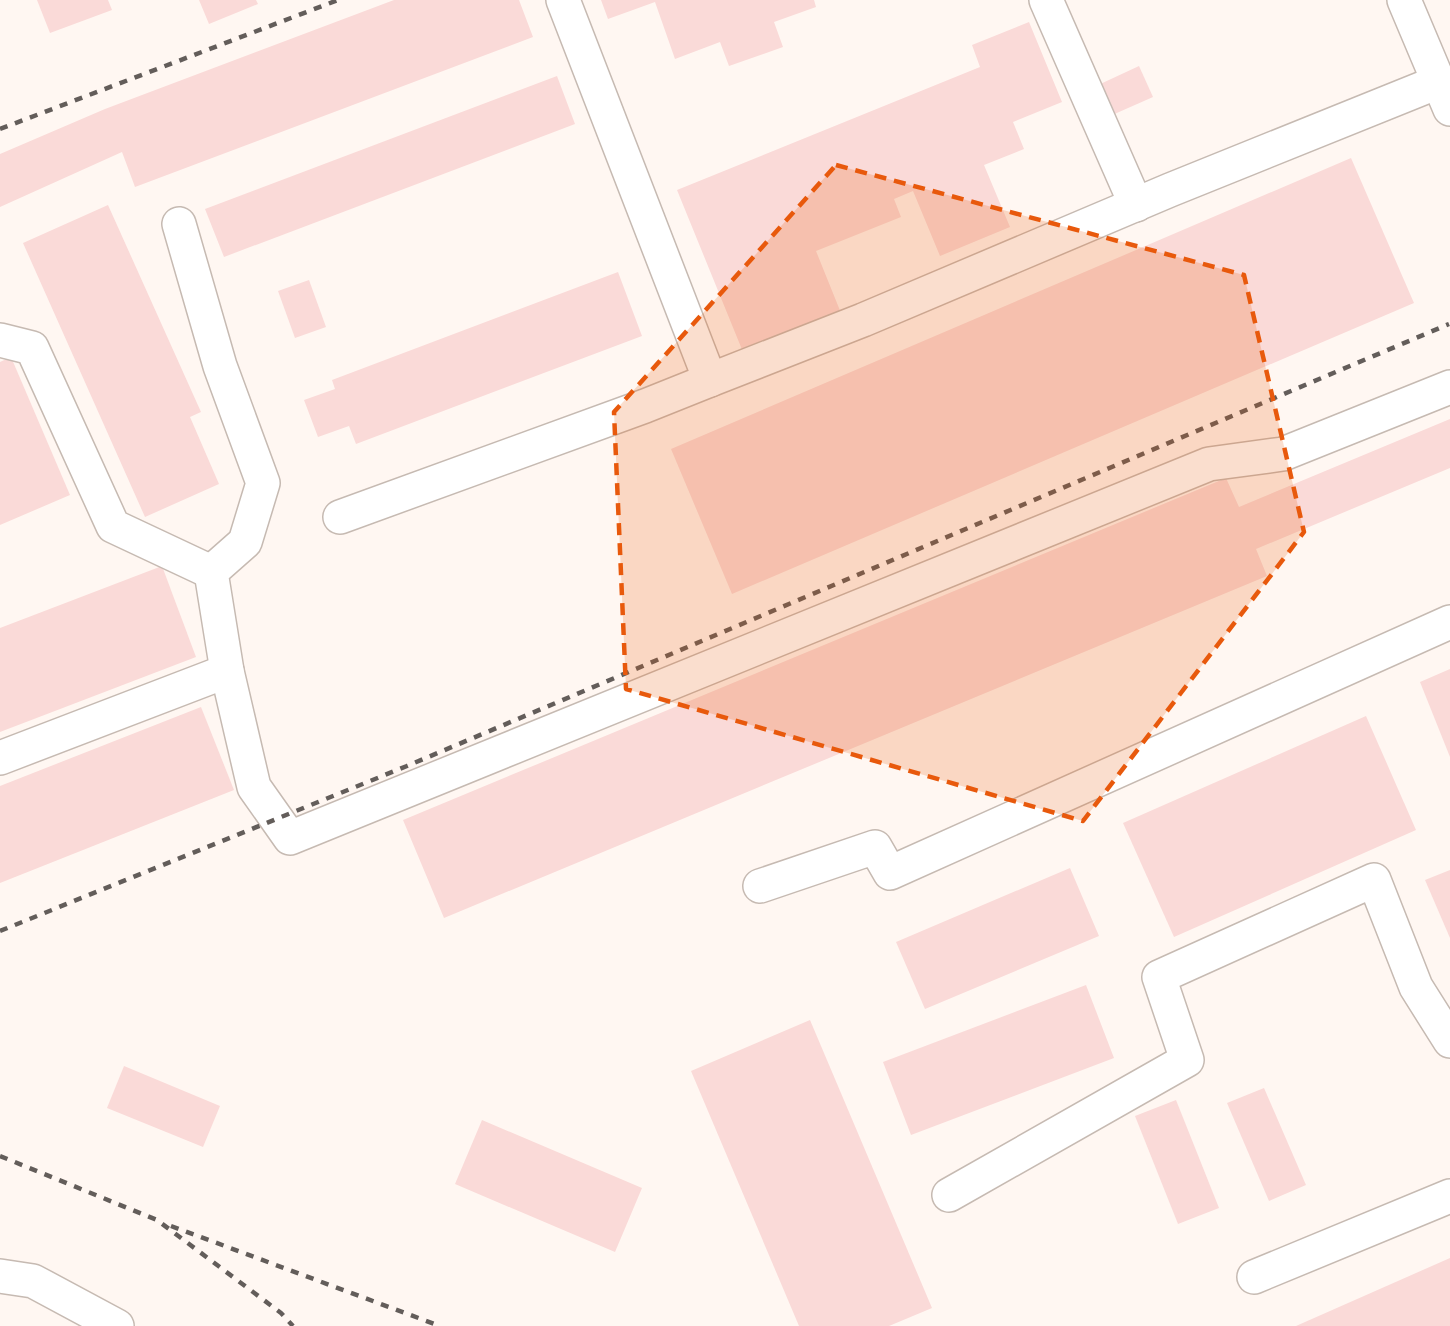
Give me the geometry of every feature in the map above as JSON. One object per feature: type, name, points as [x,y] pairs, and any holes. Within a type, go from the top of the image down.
[{"type":"lane","points":[[562,0],[710,380]]},
{"type":"lane","points":[[1046,0],[1136,205]]},
{"type":"lane","points":[[340,517],[710,380],[873,315],[1136,205],[1444,95],[1404,0]]},
{"type":"lane","points":[[179,224],[220,366],[262,483],[245,542],[211,572]]},
{"type":"lane","points":[[0,340],[32,348],[113,526],[211,572]]},
{"type":"lane","points":[[211,572],[227,671],[254,787],[290,838],[1209,464],[1283,454],[1450,387]]},
{"type":"lane","points":[[760,886],[875,847],[890,873],[1450,622]]},
{"type":"lane","points":[[0,758],[227,671]]},
{"type":"lane","points":[[949,1195],[1188,1060],[1158,977],[1374,880],[1416,987],[1450,1041]]},
{"type":"lane","points":[[1254,1277],[1450,1196]]},
{"type":"lane","points":[[0,1276],[33,1281],[117,1326]]},
{"type":"highlighted area","points":[[836,165],[1244,275],[1304,532],[1083,821],[626,689],[614,412]]},
{"type":"building","points":[[37,0],[108,0],[112,10],[50,33]]},
{"type":"building","points":[[199,0],[256,0],[258,4],[209,24]]},
{"type":"building","points":[[394,0],[519,0],[533,37],[135,187],[122,152],[0,207],[0,154],[105,109]]},
{"type":"building","points":[[601,0],[814,0],[816,7],[774,22],[783,47],[729,66],[720,42],[675,59],[655,2],[608,19]]},
{"type":"building","points":[[1029,22],[1062,102],[1013,122],[1024,149],[984,165],[1010,227],[940,256],[913,191],[894,199],[901,217],[816,251],[841,313],[743,352],[677,190],[980,67],[972,45]]},
{"type":"building","points":[[1139,66],[1153,97],[1110,116],[1096,86]]},
{"type":"building","points":[[557,76],[575,124],[224,257],[205,209]]},
{"type":"building","points":[[1351,158],[1414,303],[732,594],[671,449]]},
{"type":"building","points":[[108,205],[201,412],[190,417],[219,484],[145,517],[23,243]]},
{"type":"building","points":[[618,272],[642,336],[356,444],[349,426],[318,437],[304,400],[335,389],[332,380]]},
{"type":"building","points":[[309,280],[326,327],[295,338],[278,291]]},
{"type":"building","points":[[11,357],[70,495],[0,525],[0,362]]},
{"type":"building","points":[[1450,419],[1450,468],[1256,549],[1267,576],[444,918],[403,820],[1226,478],[1239,507]]},
{"type":"building","points":[[162,566],[196,657],[0,732],[0,628]]},
{"type":"building","points":[[1450,669],[1450,757],[1420,682]]},
{"type":"building","points":[[201,707],[234,790],[0,883],[0,786]]},
{"type":"building","points":[[1366,716],[1416,830],[1174,937],[1123,823]]},
{"type":"building","points":[[1070,868],[1099,936],[925,1009],[896,942]]},
{"type":"building","points":[[1450,870],[1450,938],[1425,880]]},
{"type":"building","points":[[1086,985],[1114,1058],[911,1135],[883,1062]]},
{"type":"building","points":[[810,1020],[932,1308],[889,1326],[799,1326],[691,1071]]},
{"type":"building","points":[[124,1066],[220,1106],[203,1147],[107,1108]]},
{"type":"building","points":[[1264,1088],[1306,1185],[1269,1201],[1227,1103]]},
{"type":"building","points":[[1176,1100],[1219,1208],[1178,1224],[1135,1116]]},
{"type":"building","points":[[482,1120],[642,1188],[615,1252],[455,1184]]},
{"type":"building","points":[[1450,1258],[1450,1326],[1296,1326]]},
{"type":"railway","points":[[0,129],[338,0]]},
{"type":"railway","points":[[0,931],[407,766],[1449,324]]},
{"type":"railway","points":[[0,1156],[157,1220],[281,1313],[293,1326]]},
{"type":"railway","points":[[171,1226],[440,1326]]}]
